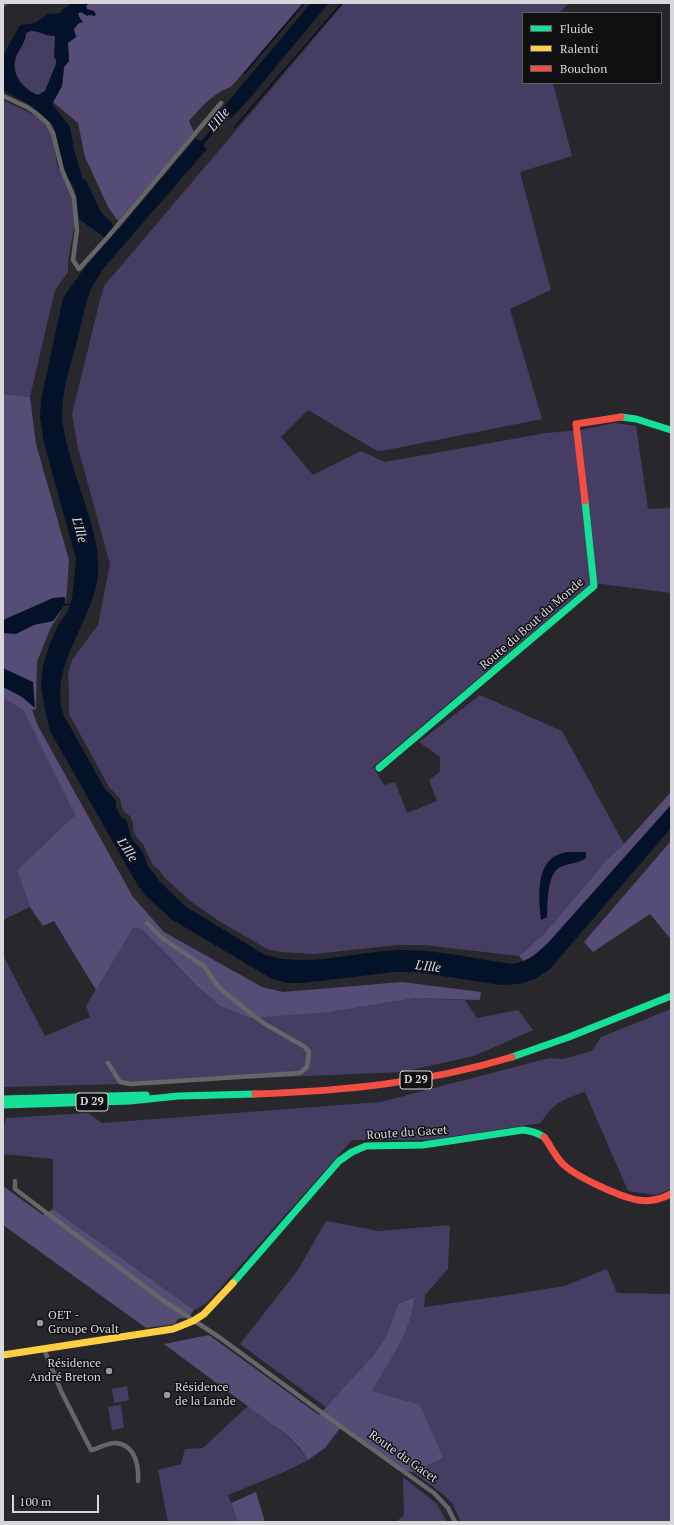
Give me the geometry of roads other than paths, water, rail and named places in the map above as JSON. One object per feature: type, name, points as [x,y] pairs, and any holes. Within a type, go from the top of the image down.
[{"type":"street","points":[[3,96],[30,109],[47,123],[53,133],[62,170],[74,198],[76,230],[73,260],[79,269],[221,104]]},
{"type":"street","name":"Route du Bout du Monde","points":[[379,768],[594,586],[576,424],[624,417],[636,419],[671,430]]},
{"type":"street","points":[[108,1063],[120,1082],[132,1084],[300,1073],[307,1067],[309,1052],[305,1047],[265,1024],[245,1009],[223,991],[205,967],[162,938],[147,923]]},
{"type":"street","name":"D 29","points":[[3,1102],[132,1100],[181,1096],[330,1090],[376,1086],[423,1079],[511,1057],[556,1042],[671,996]]},
{"type":"street","name":"Route du Gacet","points":[[3,1355],[146,1334],[173,1329],[193,1321],[204,1314],[222,1297],[339,1161],[348,1153],[357,1148],[366,1146],[423,1145],[531,1130],[543,1135],[556,1156],[565,1166],[617,1193],[637,1200],[653,1200],[671,1194]]},
{"type":"street","points":[[15,1182],[15,1189],[161,1299],[193,1321]]},
{"type":"street","name":"Route du Gacet","points":[[193,1321],[225,1342],[434,1492],[448,1508],[455,1522]]},
{"type":"street","points":[[44,1349],[62,1391],[91,1450],[116,1443],[125,1447],[133,1454],[138,1462],[138,1481]]},
{"type":"water","name":"L'Ille","points":[[70,3],[89,3],[86,6],[87,9],[94,11],[96,14],[95,16],[87,16],[81,12],[78,13],[83,22],[79,23],[74,29],[76,37],[68,43],[69,61],[64,67],[62,86],[52,104],[70,127],[74,150],[83,179],[86,180],[101,212],[111,222],[114,228],[119,229],[195,139],[201,141],[223,115],[221,110],[311,3],[329,3],[245,104],[231,118],[226,117],[204,144],[204,147],[207,149],[103,269],[90,293],[66,381],[62,415],[63,426],[74,471],[89,516],[95,540],[98,556],[98,572],[93,598],[65,664],[61,681],[60,698],[64,716],[105,789],[116,801],[116,807],[120,816],[126,820],[133,841],[139,847],[144,855],[148,867],[159,881],[185,906],[265,955],[281,959],[314,960],[381,951],[412,950],[512,964],[523,961],[536,954],[548,943],[671,805],[671,828],[550,969],[535,979],[519,984],[501,985],[416,972],[394,972],[303,983],[288,983],[272,979],[171,919],[146,896],[137,884],[50,731],[41,685],[43,666],[49,646],[58,625],[68,611],[72,599],[76,559],[44,443],[40,417],[41,400],[63,298],[109,238],[105,238],[79,219],[75,189],[66,175],[53,125],[33,107],[5,91],[3,87],[3,56],[20,25],[35,23],[48,14],[60,13]],"holes":[[[34,31],[55,36],[54,57],[56,64],[45,91],[38,95],[28,90],[24,86],[17,76],[14,65],[16,56],[25,40],[26,33]]]},
{"type":"water","points":[[65,597],[65,605],[53,621],[34,625],[16,634],[3,633],[3,620],[53,598]]},
{"type":"water","points":[[3,668],[33,682],[35,708],[22,697],[3,687]]},
{"type":"water","points":[[566,852],[586,852],[586,858],[563,866],[557,869],[553,874],[549,888],[547,917],[541,920],[539,895],[541,877],[544,868],[555,856]]},
{"type":"waterway","points":[[244,74],[304,3]]},
{"type":"waterway","points":[[234,128],[342,3]]},
{"type":"waterway","points":[[64,605],[72,604]]},
{"type":"railway","points":[[3,7],[8,3]]},
{"type":"place","name":"OET - Groupe Ovalt","points":[[40,1323]]},
{"type":"place","name":"Résidence André Breton","points":[[109,1371]]},
{"type":"place","name":"Résidence de la Lande","points":[[167,1395]]}]
